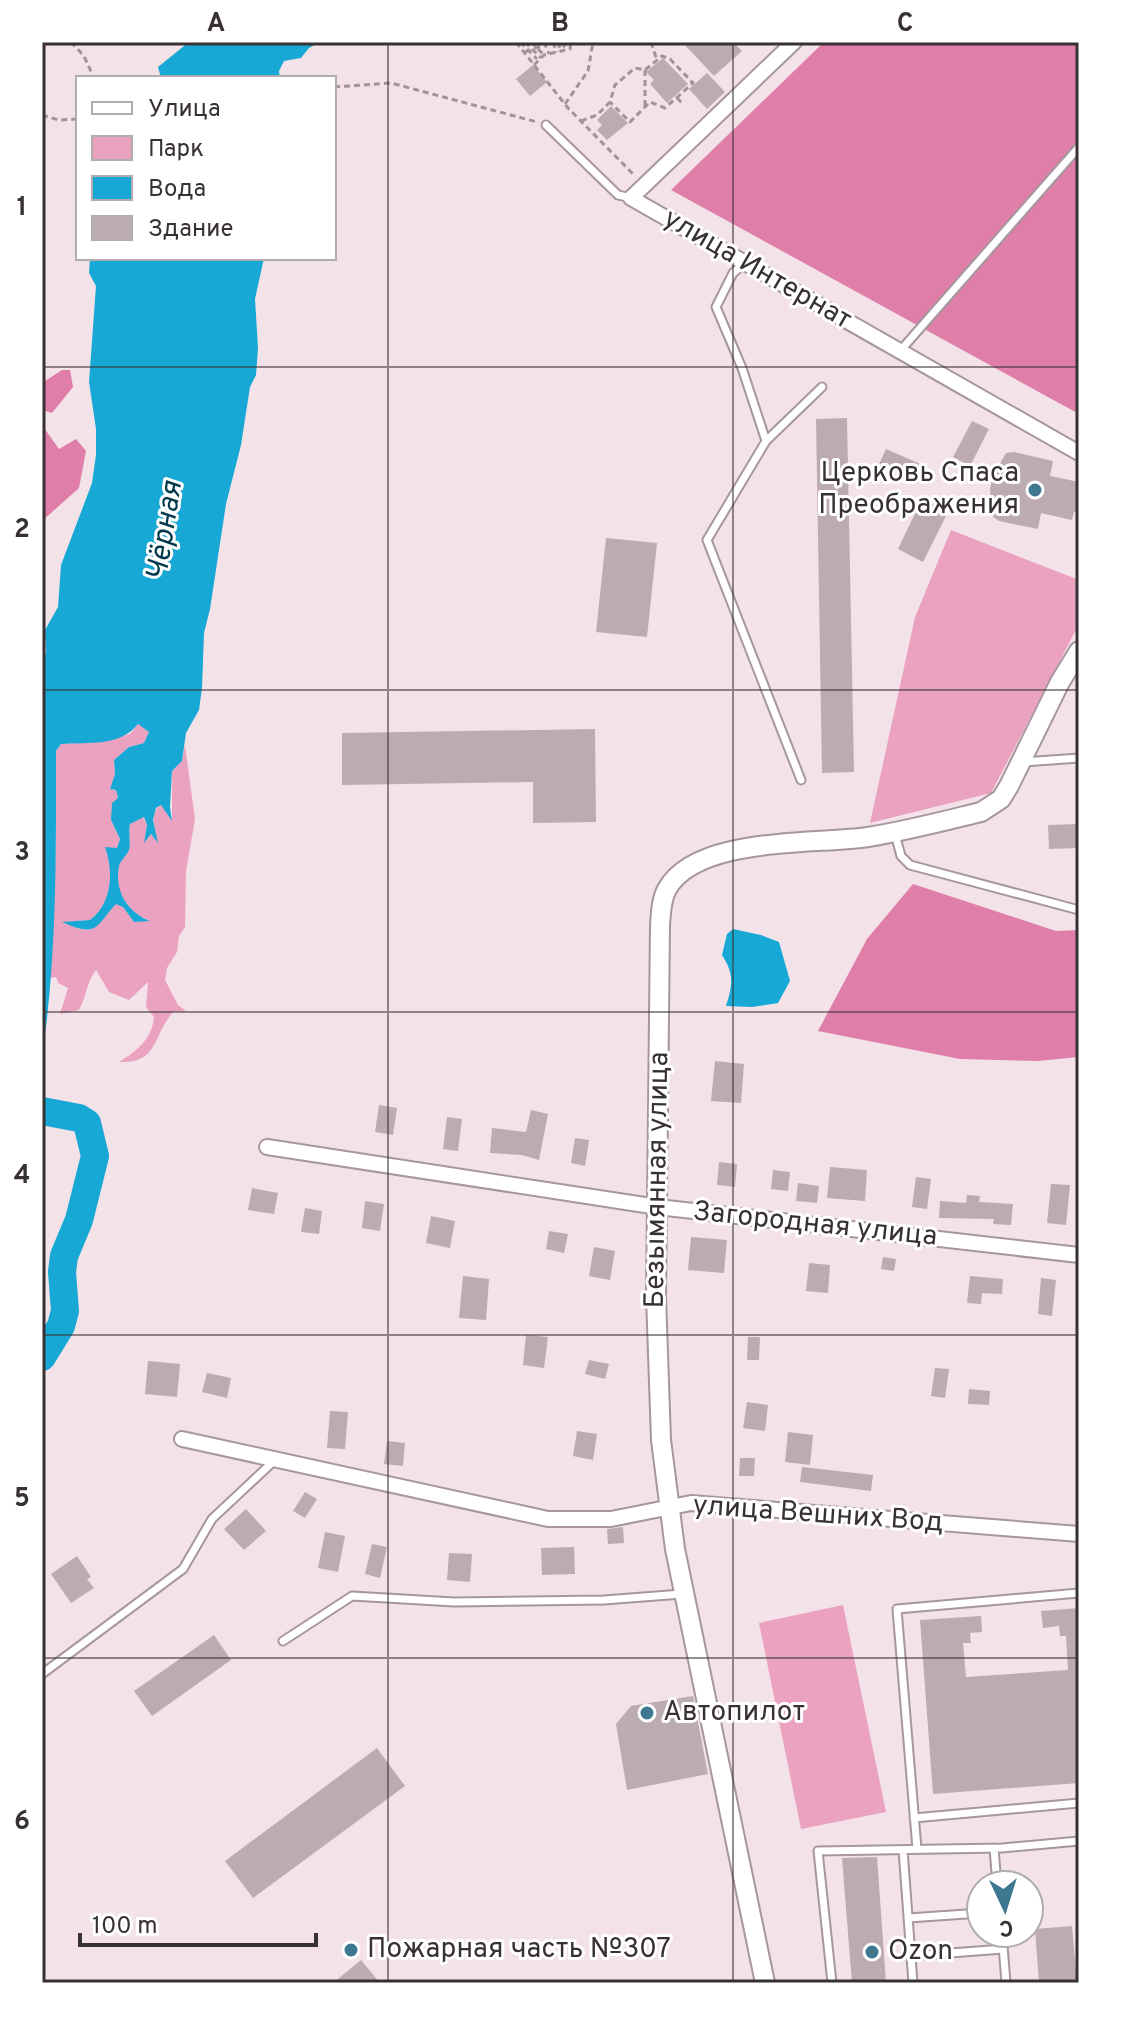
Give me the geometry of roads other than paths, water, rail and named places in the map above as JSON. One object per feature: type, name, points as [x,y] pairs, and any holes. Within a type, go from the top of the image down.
[{"type":"street","name":"улица Интернат","points":[[793,42],[631,198],[1079,453]]},
{"type":"street","name":"Безымянная улица","points":[[765,1983],[669,1509],[657,1377],[661,911],[668,887],[692,865],[727,851],[869,837],[992,807],[1001,799],[1079,651]]},
{"type":"street","name":"Загородная улица","points":[[267,1147],[658,1207],[1079,1255]]},
{"type":"street","name":"улица Вешних Вод","points":[[182,1439],[548,1519],[611,1519],[691,1503],[1079,1534]]},
{"type":"lane","points":[[546,125],[618,195],[631,198]]},
{"type":"lane","points":[[900,351],[1079,147]]},
{"type":"lane","points":[[745,263],[733,273],[716,307],[742,368],[766,441]]},
{"type":"lane","points":[[801,780],[707,540],[766,441],[822,387]]},
{"type":"lane","points":[[1021,762],[1079,758]]},
{"type":"lane","points":[[894,832],[901,856],[910,865],[1079,910]]},
{"type":"lane","points":[[42,1674],[183,1569],[212,1519],[276,1459]]},
{"type":"lane","points":[[917,1849],[897,1609],[1079,1593]]},
{"type":"lane","points":[[283,1641],[352,1596],[454,1602],[604,1600],[684,1594]]},
{"type":"lane","points":[[914,1818],[1079,1803]]},
{"type":"lane","points":[[832,1983],[818,1851],[994,1848],[1079,1841]]},
{"type":"lane","points":[[994,1848],[996,1869]]},
{"type":"lane","points":[[903,1850],[913,1983]]},
{"type":"lane","points":[[908,1918],[965,1914]]},
{"type":"lane","points":[[911,1956],[1003,1949],[1006,1983]]},
{"type":"water","points":[[189,42],[320,42],[309,48],[301,58],[284,61],[280,76],[160,76],[158,67]]},
{"type":"water","points":[[90,260],[264,260],[255,299],[256,375],[250,387],[241,445],[226,504],[204,633],[199,710],[186,733],[182,761],[172,771],[172,821],[161,805],[156,808],[153,820],[158,843],[151,834],[144,843],[147,825],[144,817],[130,824],[129,850],[119,866],[118,883],[124,899],[135,912],[150,921],[134,922],[123,907],[116,904],[95,928],[83,929],[62,922],[90,920],[103,905],[110,877],[105,847],[117,848],[120,839],[111,820],[112,803],[118,798],[116,790],[110,789],[115,774],[114,760],[129,747],[144,743],[149,732],[138,724],[113,740],[61,744],[56,751],[52,965],[45,1035],[42,1036],[42,666],[46,652],[45,630],[58,607],[61,565],[92,483],[96,455],[96,429],[89,382],[96,286],[89,273]]},
{"type":"water","points":[[733,929],[779,942],[790,981],[778,1003],[752,1007],[726,1006],[731,979],[722,955],[727,934]]},
{"type":"water","points":[[42,1101],[80,1114],[86,1112],[96,1132],[95,1156],[76,1126],[64,1121],[42,1119]]},
{"type":"waterway","name":"Чёрная","points":[[42,1111],[79,1118],[87,1123],[95,1156],[79,1220],[64,1256],[65,1311],[61,1326],[42,1357]]},
{"type":"place","name":"Церковь Спаса Преображения","points":[[1035,490]]},
{"type":"place","name":"Автопилот","points":[[647,1713]]},
{"type":"place","name":"Пожарная часть №307","points":[[351,1950]]},
{"type":"place","name":"Ozon","points":[[872,1952]]}]
